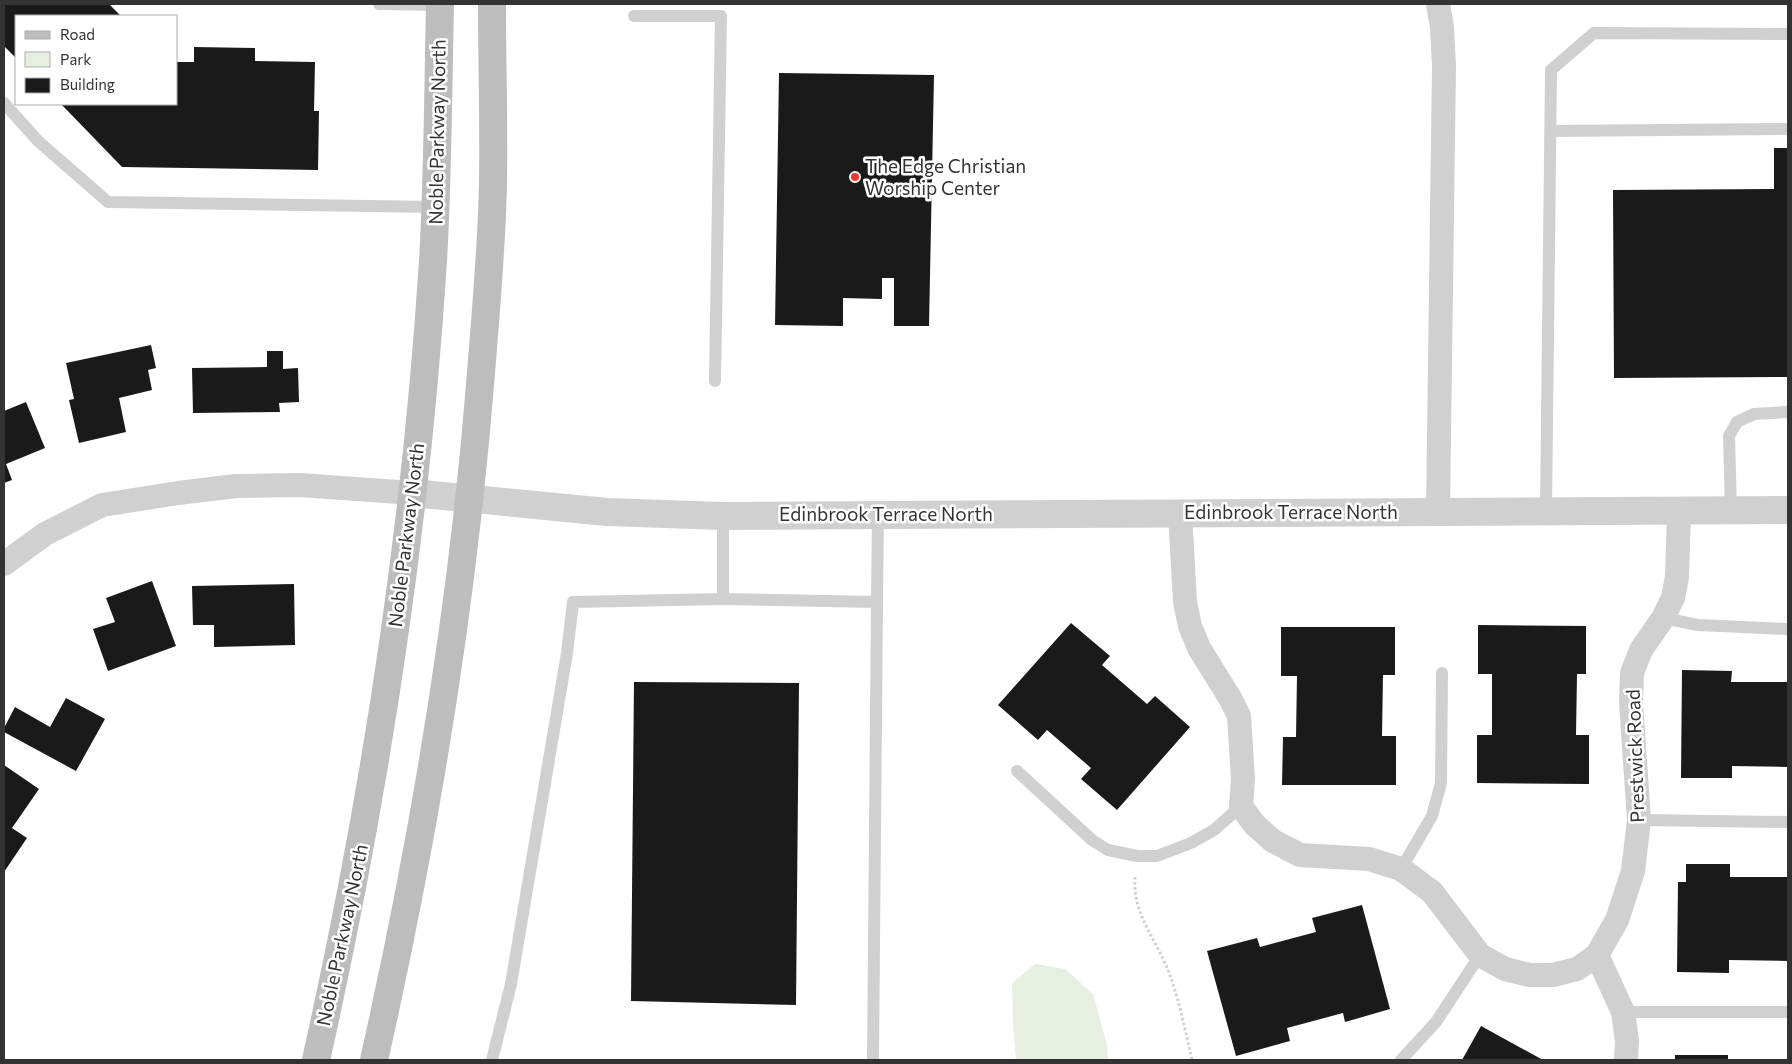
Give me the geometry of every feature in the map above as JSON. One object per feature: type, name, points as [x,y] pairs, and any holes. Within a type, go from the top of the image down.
[{"type":"main road","name":"Noble Parkway North","points":[[316,1060],[355,879],[372,783],[386,698],[412,493],[423,391],[435,207],[440,4]]},
{"type":"main road","points":[[374,1060],[399,949],[421,832],[447,677],[470,498],[487,296],[493,182],[492,4]]},
{"type":"street","points":[[1438,4],[1442,27],[1444,66],[1438,511]]},
{"type":"street","name":"Edinbrook Terrace North","points":[[4,564],[45,534],[102,505],[236,486],[300,485],[470,498],[607,512],[723,516],[1788,510]]},
{"type":"street","name":"Prestwick Road","points":[[1597,955],[1617,920],[1633,871],[1639,820],[1631,703],[1632,673],[1641,650],[1663,618],[1673,598],[1677,577],[1679,510]]},
{"type":"street","points":[[1180,513],[1185,602],[1190,626],[1199,648],[1239,716],[1243,779],[1241,806],[1254,824],[1273,841],[1300,855],[1369,859],[1401,869],[1432,892],[1480,955],[1505,968],[1530,975],[1553,974],[1577,969],[1597,955],[1623,1012],[1627,1041],[1626,1060]]},
{"type":"lane","points":[[379,4],[440,4]]},
{"type":"lane","points":[[634,16],[721,16],[715,381]]},
{"type":"lane","points":[[1546,510],[1551,70],[1594,33],[1788,34]]},
{"type":"lane","points":[[4,103],[38,141],[108,202],[435,207]]},
{"type":"lane","points":[[1550,131],[1788,130]]},
{"type":"lane","points":[[1730,510],[1729,436],[1736,422],[1754,414],[1788,412]]},
{"type":"lane","points":[[873,1060],[878,514]]},
{"type":"lane","points":[[723,516],[723,598]]},
{"type":"lane","points":[[492,1060],[512,974],[567,654],[572,602],[723,598],[877,602]]},
{"type":"lane","points":[[1663,618],[1698,626],[1788,629]]},
{"type":"lane","points":[[1401,869],[1432,816],[1441,783],[1442,673]]},
{"type":"lane","points":[[1017,771],[1092,840],[1108,850],[1136,856],[1157,856],[1191,843],[1214,830],[1241,806]]},
{"type":"lane","points":[[1639,820],[1788,822]]},
{"type":"lane","points":[[1401,1060],[1436,1022],[1480,955]]},
{"type":"lane","points":[[1623,1012],[1788,1012]]},
{"type":"path","points":[[1136,856],[1134,885],[1138,911],[1156,943],[1170,976],[1192,1060]]},
{"type":"green space","points":[[1035,964],[1065,969],[1093,994],[1107,1045],[1108,1060],[1016,1060],[1012,983]]},
{"type":"building","points":[[4,4],[109,4],[120,15],[15,15],[15,57],[4,46]]},
{"type":"building","points":[[194,47],[255,48],[255,61],[315,62],[314,111],[319,111],[318,170],[122,167],[62,105],[178,105],[178,62],[194,62]]},
{"type":"building","name":"The Edge Christian Worship Center","points":[[779,73],[934,75],[929,326],[894,326],[894,278],[882,278],[882,299],[843,298],[843,326],[775,325]]},
{"type":"building","points":[[1774,148],[1788,148],[1787,377],[1614,378],[1613,190],[1774,189]]},
{"type":"building","points":[[151,345],[156,368],[148,370],[152,390],[119,398],[126,432],[79,443],[69,400],[74,399],[66,363]]},
{"type":"building","points":[[267,351],[283,351],[283,369],[298,368],[299,402],[279,403],[280,412],[193,413],[192,368],[267,367]]},
{"type":"building","points":[[26,402],[45,448],[6,464],[12,480],[4,483],[4,411]]},
{"type":"building","points":[[152,581],[176,646],[108,671],[93,629],[115,622],[106,598]]},
{"type":"building","points":[[294,584],[295,645],[214,647],[214,625],[193,625],[192,586]]},
{"type":"building","points":[[1071,623],[1110,656],[1102,665],[1147,704],[1155,696],[1190,727],[1117,810],[1081,779],[1091,768],[1047,730],[1038,740],[998,705]]},
{"type":"building","points":[[1478,625],[1586,626],[1586,674],[1577,674],[1576,735],[1589,735],[1589,784],[1477,783],[1477,735],[1492,735],[1492,674],[1478,674]]},
{"type":"building","points":[[1281,627],[1395,627],[1395,675],[1383,675],[1382,736],[1396,736],[1396,785],[1282,785],[1283,737],[1296,737],[1297,676],[1281,676]]},
{"type":"building","points":[[1682,670],[1732,671],[1731,682],[1788,682],[1788,767],[1732,766],[1732,778],[1681,778]]},
{"type":"building","points":[[634,682],[799,683],[796,1005],[631,1001]]},
{"type":"building","points":[[66,698],[105,719],[76,771],[4,732],[4,728],[15,707],[50,727]]},
{"type":"building","points":[[4,765],[39,789],[12,828],[27,838],[4,872]]},
{"type":"building","points":[[1686,864],[1730,864],[1730,877],[1788,877],[1788,961],[1729,960],[1729,973],[1677,972],[1678,882],[1686,882]]},
{"type":"building","points":[[1362,905],[1390,1009],[1345,1022],[1343,1013],[1287,1028],[1290,1041],[1236,1056],[1207,951],[1257,938],[1260,947],[1316,932],[1312,918]]},
{"type":"building","points":[[1481,1026],[1543,1060],[1462,1060]]},
{"type":"building","points":[[1675,1055],[1728,1055],[1728,1060],[1675,1060]]},
{"type":"place","name":"The Edge Christian Worship Center","points":[[855,177]]}]
